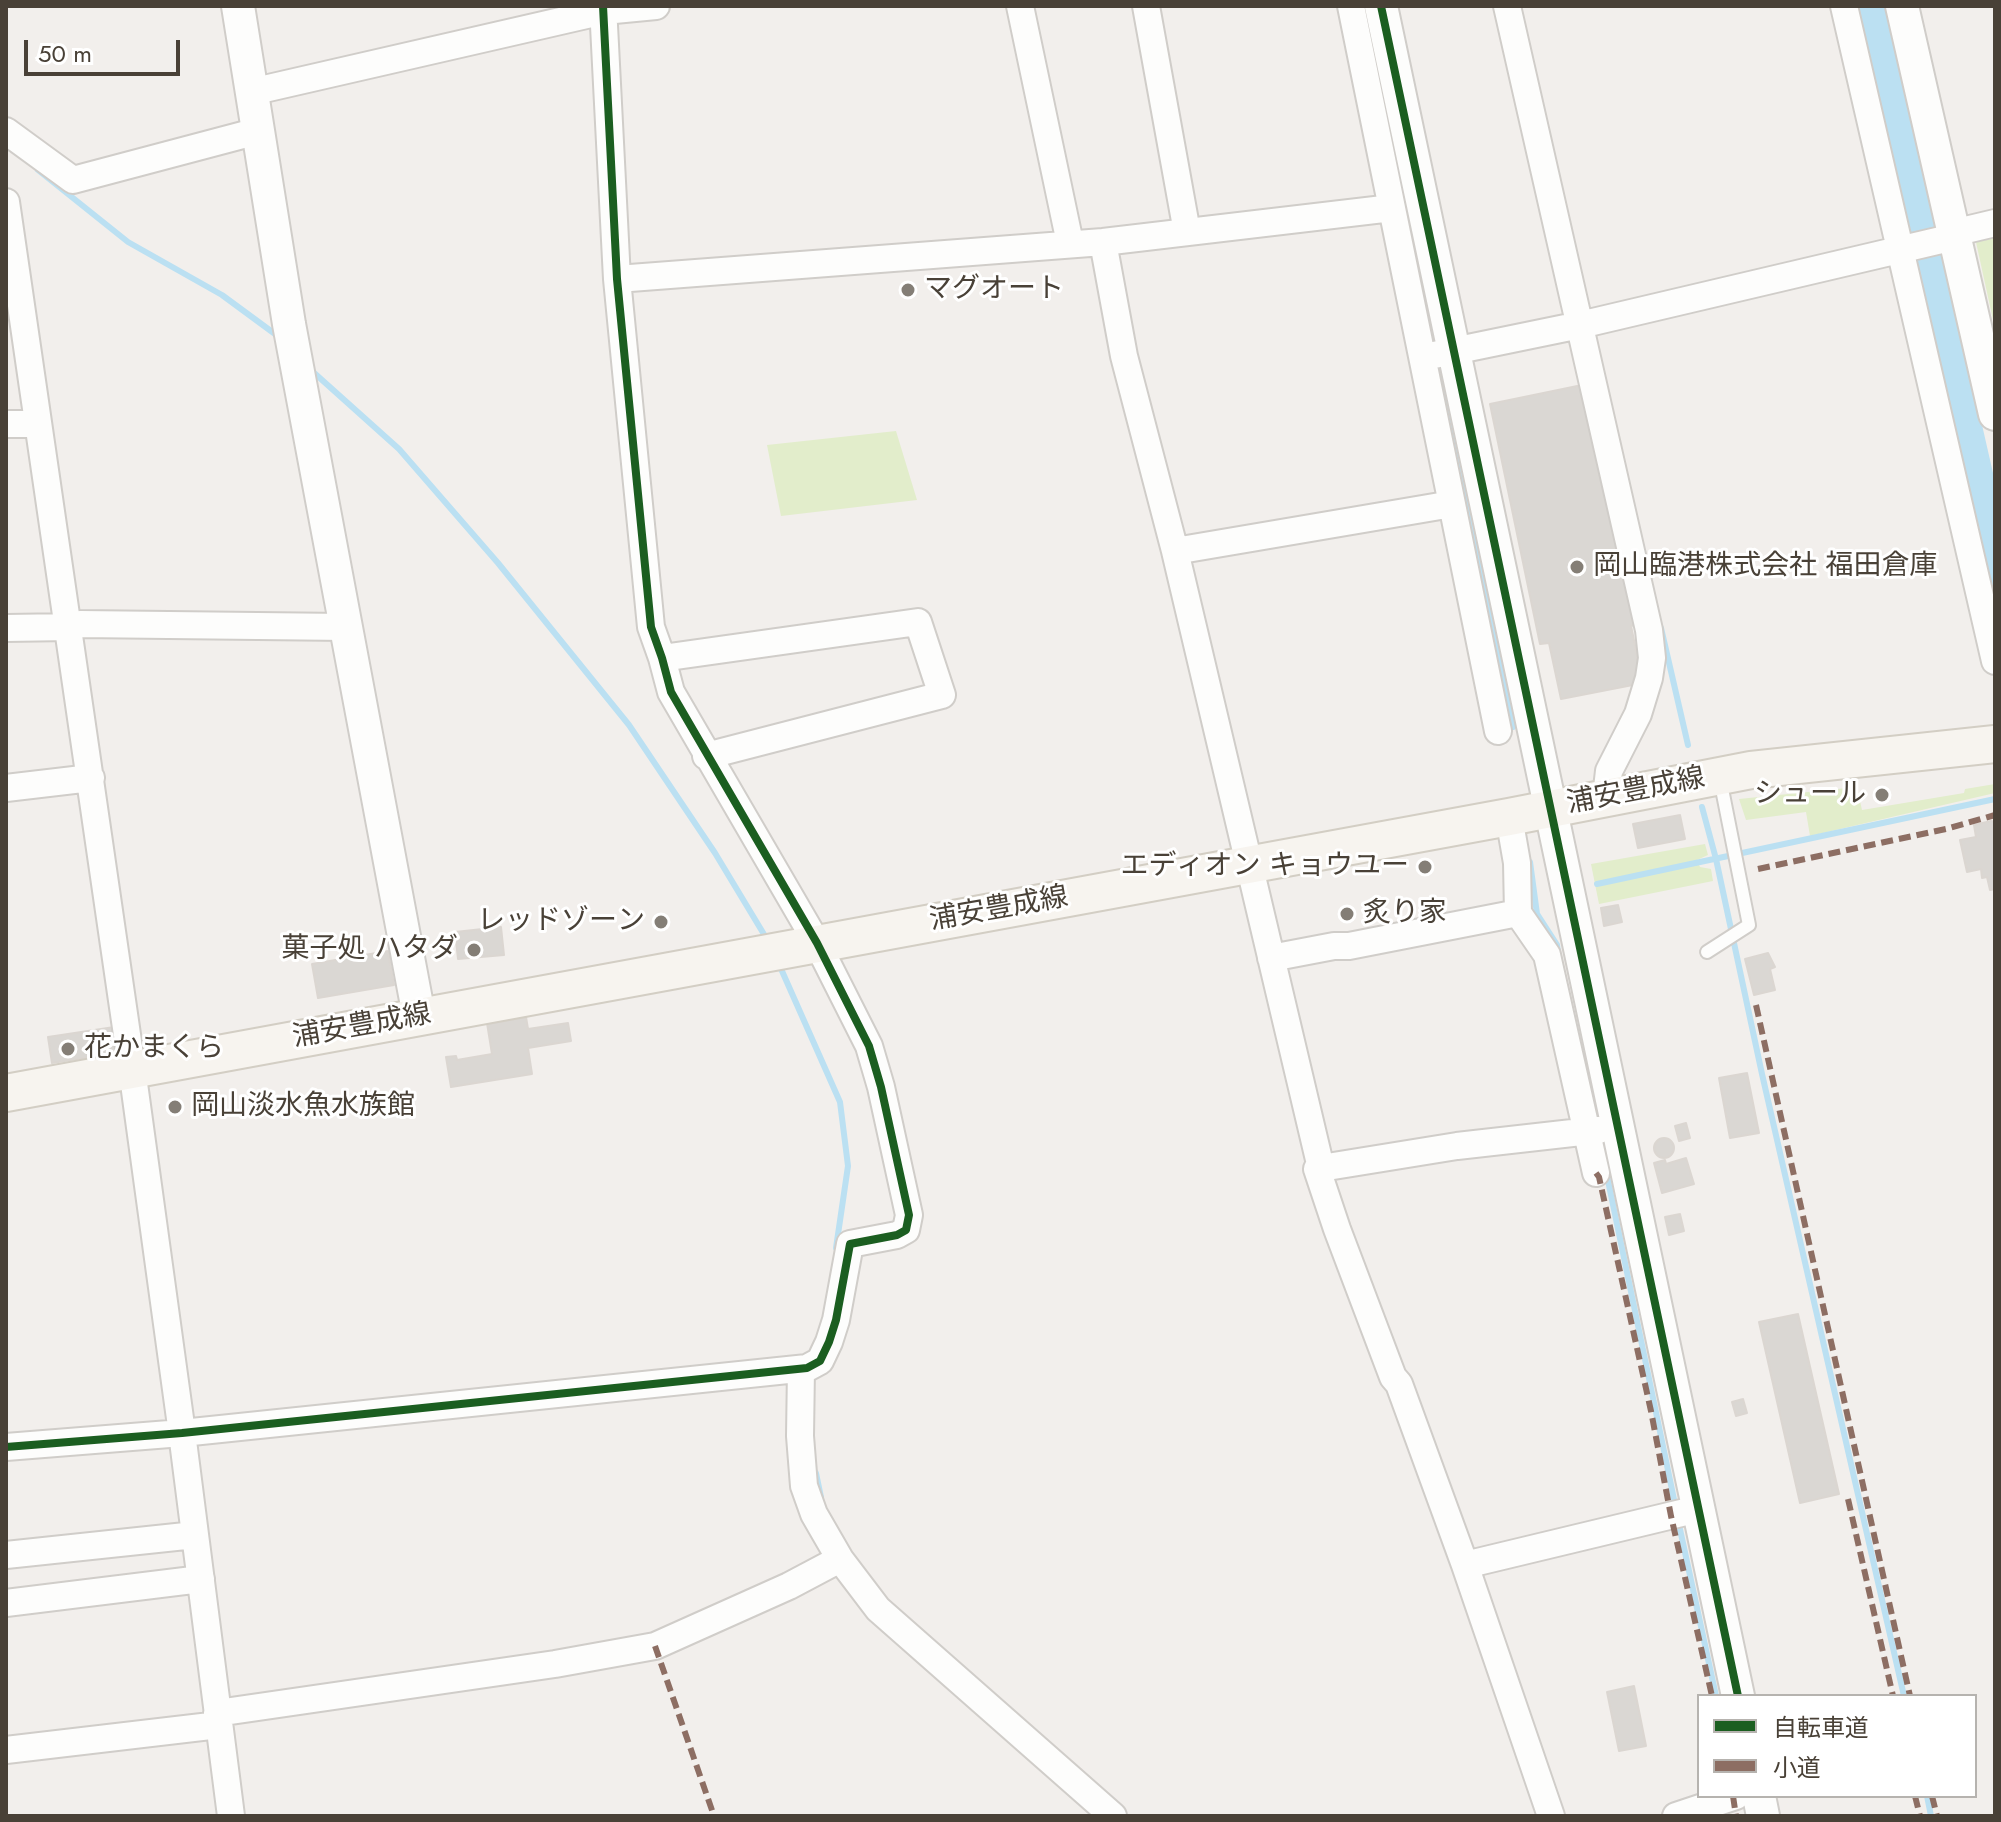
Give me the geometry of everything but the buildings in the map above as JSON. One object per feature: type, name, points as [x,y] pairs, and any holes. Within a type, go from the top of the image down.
[{"type":"main road","name":"浦安豊成線","points":[[6,1093],[1792,763],[1995,744]]},
{"type":"street","points":[[238,6],[289,324],[419,1016]]},
{"type":"street","points":[[251,92],[604,9],[656,6]]},
{"type":"street","points":[[1020,6],[1070,243]]},
{"type":"street","points":[[1146,6],[1187,232]]},
{"type":"street","points":[[1351,6],[1392,208],[1438,354],[1552,808],[1619,1127],[1685,1512],[1737,1694]]},
{"type":"street","points":[[1381,6],[1438,354],[1452,504],[1498,731]]},
{"type":"street","points":[[1507,6],[1649,630],[1652,658],[1638,714],[1609,771],[1606,797]]},
{"type":"street","points":[[1844,6],[1995,414]]},
{"type":"street","points":[[1902,6],[1931,242],[1995,661]]},
{"type":"street","points":[[604,9],[617,279],[651,627],[671,692],[817,943],[869,1046],[909,1215],[906,1230],[897,1235],[850,1244],[829,1342],[808,1367],[800,1436],[804,1486],[814,1514],[840,1559],[878,1609],[1113,1816]]},
{"type":"street","points":[[6,131],[73,180],[258,131]]},
{"type":"street","points":[[6,202],[14,319],[38,424],[70,627],[182,1433],[227,1815]]},
{"type":"street","points":[[617,279],[1103,242],[1392,208]]},
{"type":"street","points":[[1438,354],[1580,325],[1931,242],[1995,223]]},
{"type":"street","points":[[1103,242],[1124,356],[1175,551],[1321,1168]]},
{"type":"street","points":[[6,424],[38,424]]},
{"type":"street","points":[[1175,551],[1452,504]]},
{"type":"street","points":[[662,658],[918,622],[942,695],[706,756]]},
{"type":"street","points":[[6,628],[70,627],[80,624],[346,627]]},
{"type":"street","points":[[6,788],[91,778]]},
{"type":"street","points":[[1509,817],[1517,863],[1518,913],[1547,955],[1596,1173]]},
{"type":"street","points":[[1271,958],[1518,913]]},
{"type":"street","points":[[1551,1816],[1465,1565],[1317,1169],[1457,1146],[1619,1127]]},
{"type":"street","points":[[6,1447],[182,1433],[808,1367]]},
{"type":"street","points":[[1465,1565],[1685,1512]]},
{"type":"street","points":[[6,1555],[195,1535]]},
{"type":"street","points":[[6,1750],[218,1719],[655,1646],[789,1586],[840,1559]]},
{"type":"street","points":[[6,1603],[201,1579]]},
{"type":"street","points":[[1676,1816],[1730,1798]]},
{"type":"lane","points":[[1707,952],[1749,925],[1719,776]]},
{"type":"green space","points":[[1995,238],[1995,329],[1976,242]]},
{"type":"green space","points":[[896,431],[917,500],[781,516],[767,445]]},
{"type":"green space","points":[[1995,784],[1995,793],[1810,836],[1806,812],[1746,820],[1739,799],[1857,787],[1862,810],[1964,793],[1965,789]]},
{"type":"green space","points":[[1705,844],[1708,855],[1697,860],[1700,867],[1711,869],[1713,881],[1599,904],[1591,864]]},
{"type":"waterway","points":[[1867,6],[1995,567]]},
{"type":"waterway","points":[[38,170],[128,242],[222,295],[275,334]]},
{"type":"waterway","points":[[1414,253],[1431,332]]},
{"type":"waterway","points":[[312,371],[399,449],[498,563],[629,725],[715,853],[768,941]]},
{"type":"waterway","points":[[1440,377],[1513,727]]},
{"type":"waterway","points":[[1661,628],[1688,745]]},
{"type":"waterway","points":[[1597,884],[1995,799]]},
{"type":"waterway","points":[[1702,807],[1904,1694]]},
{"type":"waterway","points":[[1530,862],[1537,914],[1557,945],[1558,952]]},
{"type":"waterway","points":[[778,962],[840,1102],[848,1166],[836,1248]]},
{"type":"waterway","points":[[1606,1171],[1676,1509]]},
{"type":"waterway","points":[[816,1473],[821,1497]]},
{"type":"waterway","points":[[1678,1520],[1716,1694]]},
{"type":"waterway","points":[[1927,1798],[1931,1816]]},
{"type":"marked path","points":[[1758,869],[1946,829],[1995,815]]},
{"type":"marked path","points":[[1756,1005],[1910,1694]]},
{"type":"marked path","points":[[1596,1173],[1712,1694]]},
{"type":"marked path","points":[[1848,1499],[1893,1694]]},
{"type":"marked path","points":[[655,1646],[714,1816]]},
{"type":"marked path","points":[[1733,1798],[1736,1816]]},
{"type":"marked path","points":[[1916,1798],[1920,1816]]},
{"type":"marked path","points":[[1932,1798],[1937,1816]]},
{"type":"cycle path","points":[[6,1447],[182,1433],[807,1368],[820,1361],[829,1342],[850,1244],[897,1235],[906,1230],[909,1215],[869,1046],[817,943],[671,692],[651,627],[617,279],[603,6]]},
{"type":"cycle path","points":[[1381,6],[1738,1694]]},
{"type":"place","name":"マグオート","points":[[908,290]]},
{"type":"place","name":"岡山臨港株式会社 福田倉庫","points":[[1577,567]]},
{"type":"place","name":"シュール","points":[[1882,795]]},
{"type":"place","name":"エディオン キョウユー","points":[[1425,867]]},
{"type":"place","name":"炙り家","points":[[1347,914]]},
{"type":"place","name":"レッドゾーン","points":[[661,922]]},
{"type":"place","name":"菓子処 ハタダ","points":[[474,950]]},
{"type":"place","name":"花かまくら","points":[[68,1049]]},
{"type":"place","name":"岡山淡水魚水族館","points":[[175,1107]]}]
